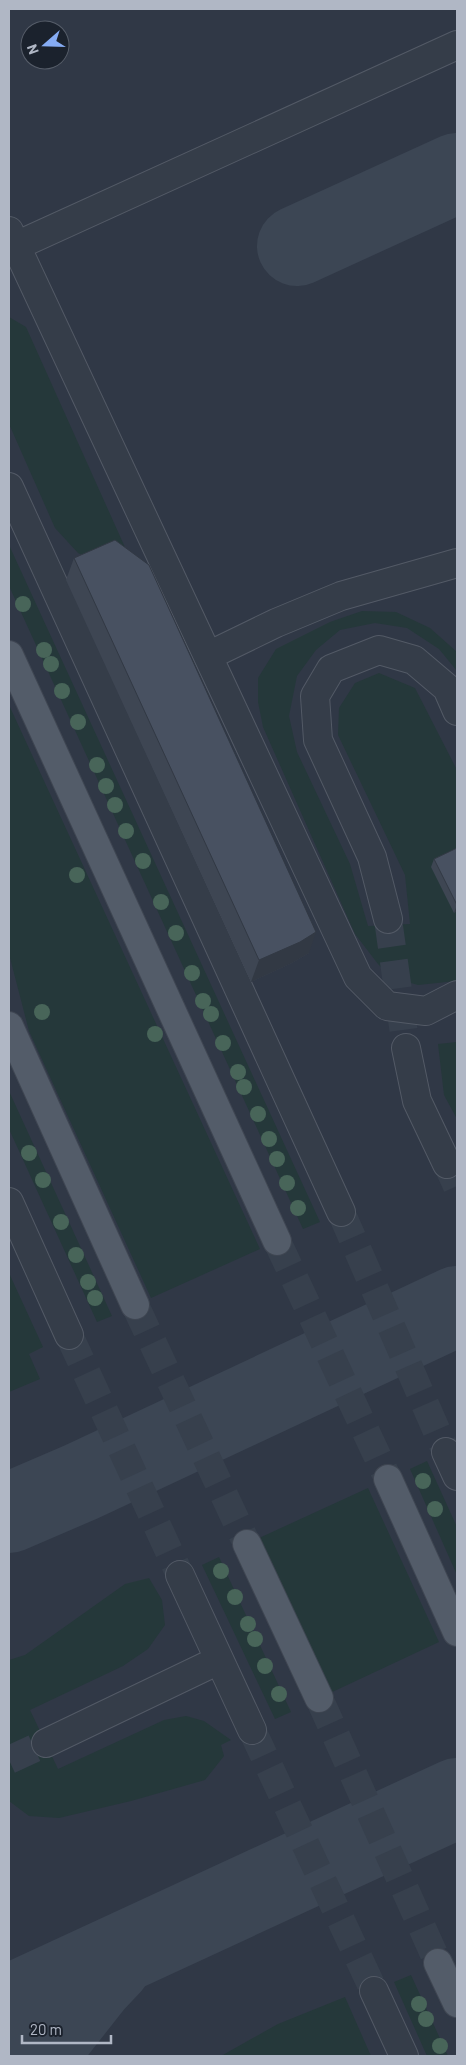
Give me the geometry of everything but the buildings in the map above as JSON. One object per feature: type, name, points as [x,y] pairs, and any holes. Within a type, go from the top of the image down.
[{"type":"main road","points":[[9,655],[277,1241]]},
{"type":"main road","points":[[9,1026],[136,1305]]},
{"type":"main road","points":[[388,1479],[457,1632]]},
{"type":"main road","points":[[246,1544],[320,1698]]},
{"type":"main road","points":[[438,1963],[457,2004]]},
{"type":"lane","points":[[457,44],[15,255],[208,656],[358,977],[387,1006],[426,1011],[457,995]]},
{"type":"lane","points":[[9,487],[341,1212]]},
{"type":"lane","points":[[208,656],[276,623],[341,596],[457,563]]},
{"type":"lane","points":[[388,918],[372,857],[318,740],[314,696],[331,669],[379,650],[414,660],[447,688],[457,711]]},
{"type":"lane","points":[[406,1048],[417,1101],[447,1164]]},
{"type":"lane","points":[[9,1202],[69,1335]]},
{"type":"lane","points":[[180,1575],[252,1730]]},
{"type":"lane","points":[[46,1744],[219,1660]]},
{"type":"lane","points":[[374,1991],[404,2056]]},
{"type":"shaded area","points":[[9,9],[457,9],[457,2056],[9,2056]]},
{"type":"shaded area","points":[[9,317],[26,327],[146,594],[101,564],[78,553],[55,528],[9,424]]},
{"type":"shaded area","points":[[9,545],[320,1222],[303,1229],[9,586]]},
{"type":"shaded area","points":[[362,611],[396,612],[430,628],[457,652],[457,671],[439,649],[407,628],[375,623],[340,630],[316,650],[297,676],[289,716],[297,752],[350,864],[368,926],[410,924],[405,875],[338,735],[339,708],[355,683],[379,673],[415,688],[457,770],[456,981],[418,985],[390,977],[355,934],[263,727],[258,702],[258,678],[276,649],[330,622]]},
{"type":"shaded area","points":[[9,705],[260,1249],[151,1298],[29,1031],[9,954]]},
{"type":"shaded area","points":[[457,1042],[457,1119],[444,1095],[438,1044]]},
{"type":"shaded area","points":[[9,1091],[112,1316],[97,1322],[9,1129]]},
{"type":"shaded area","points":[[9,1273],[43,1347],[29,1354],[40,1379],[9,1392]]},
{"type":"shaded area","points":[[427,1461],[457,1527],[457,1575],[410,1469]]},
{"type":"shaded area","points":[[368,1488],[439,1642],[328,1694],[257,1539]]},
{"type":"shaded area","points":[[219,1557],[291,1712],[275,1719],[202,1565]]},
{"type":"shaded area","points":[[149,1578],[162,1600],[165,1625],[148,1649],[123,1666],[30,1710],[58,1769],[164,1720],[186,1716],[204,1721],[231,1740],[221,1745],[224,1756],[205,1780],[131,1801],[59,1818],[29,1816],[9,1801],[9,1660],[25,1655],[125,1584]]},
{"type":"shaded area","points":[[411,1975],[448,2056],[427,2056],[394,1982]]},
{"type":"shaded area","points":[[345,1997],[371,2056],[221,2056],[278,2024]]},
{"type":"taxiway","points":[[297,246],[457,173]]},
{"type":"taxiway","points":[[9,1513],[81,1482],[457,1306]]},
{"type":"taxiway","points":[[9,2005],[457,1798]]},
{"type":"taxiway","points":[[39,2056],[42,2049],[94,1983],[112,1964]]},
{"type":"tunnel","points":[[388,919],[406,1048]]},
{"type":"tunnel","points":[[447,1164],[457,1186]]},
{"type":"tunnel","points":[[341,1212],[446,1452]]},
{"type":"tunnel","points":[[277,1241],[388,1479]]},
{"type":"tunnel","points":[[135,1305],[247,1544]]},
{"type":"tunnel","points":[[69,1335],[180,1575]]},
{"type":"tunnel","points":[[319,1698],[438,1963]]},
{"type":"tunnel","points":[[252,1730],[374,1991]]},
{"type":"tunnel","points":[[9,1760],[46,1743]]}]
